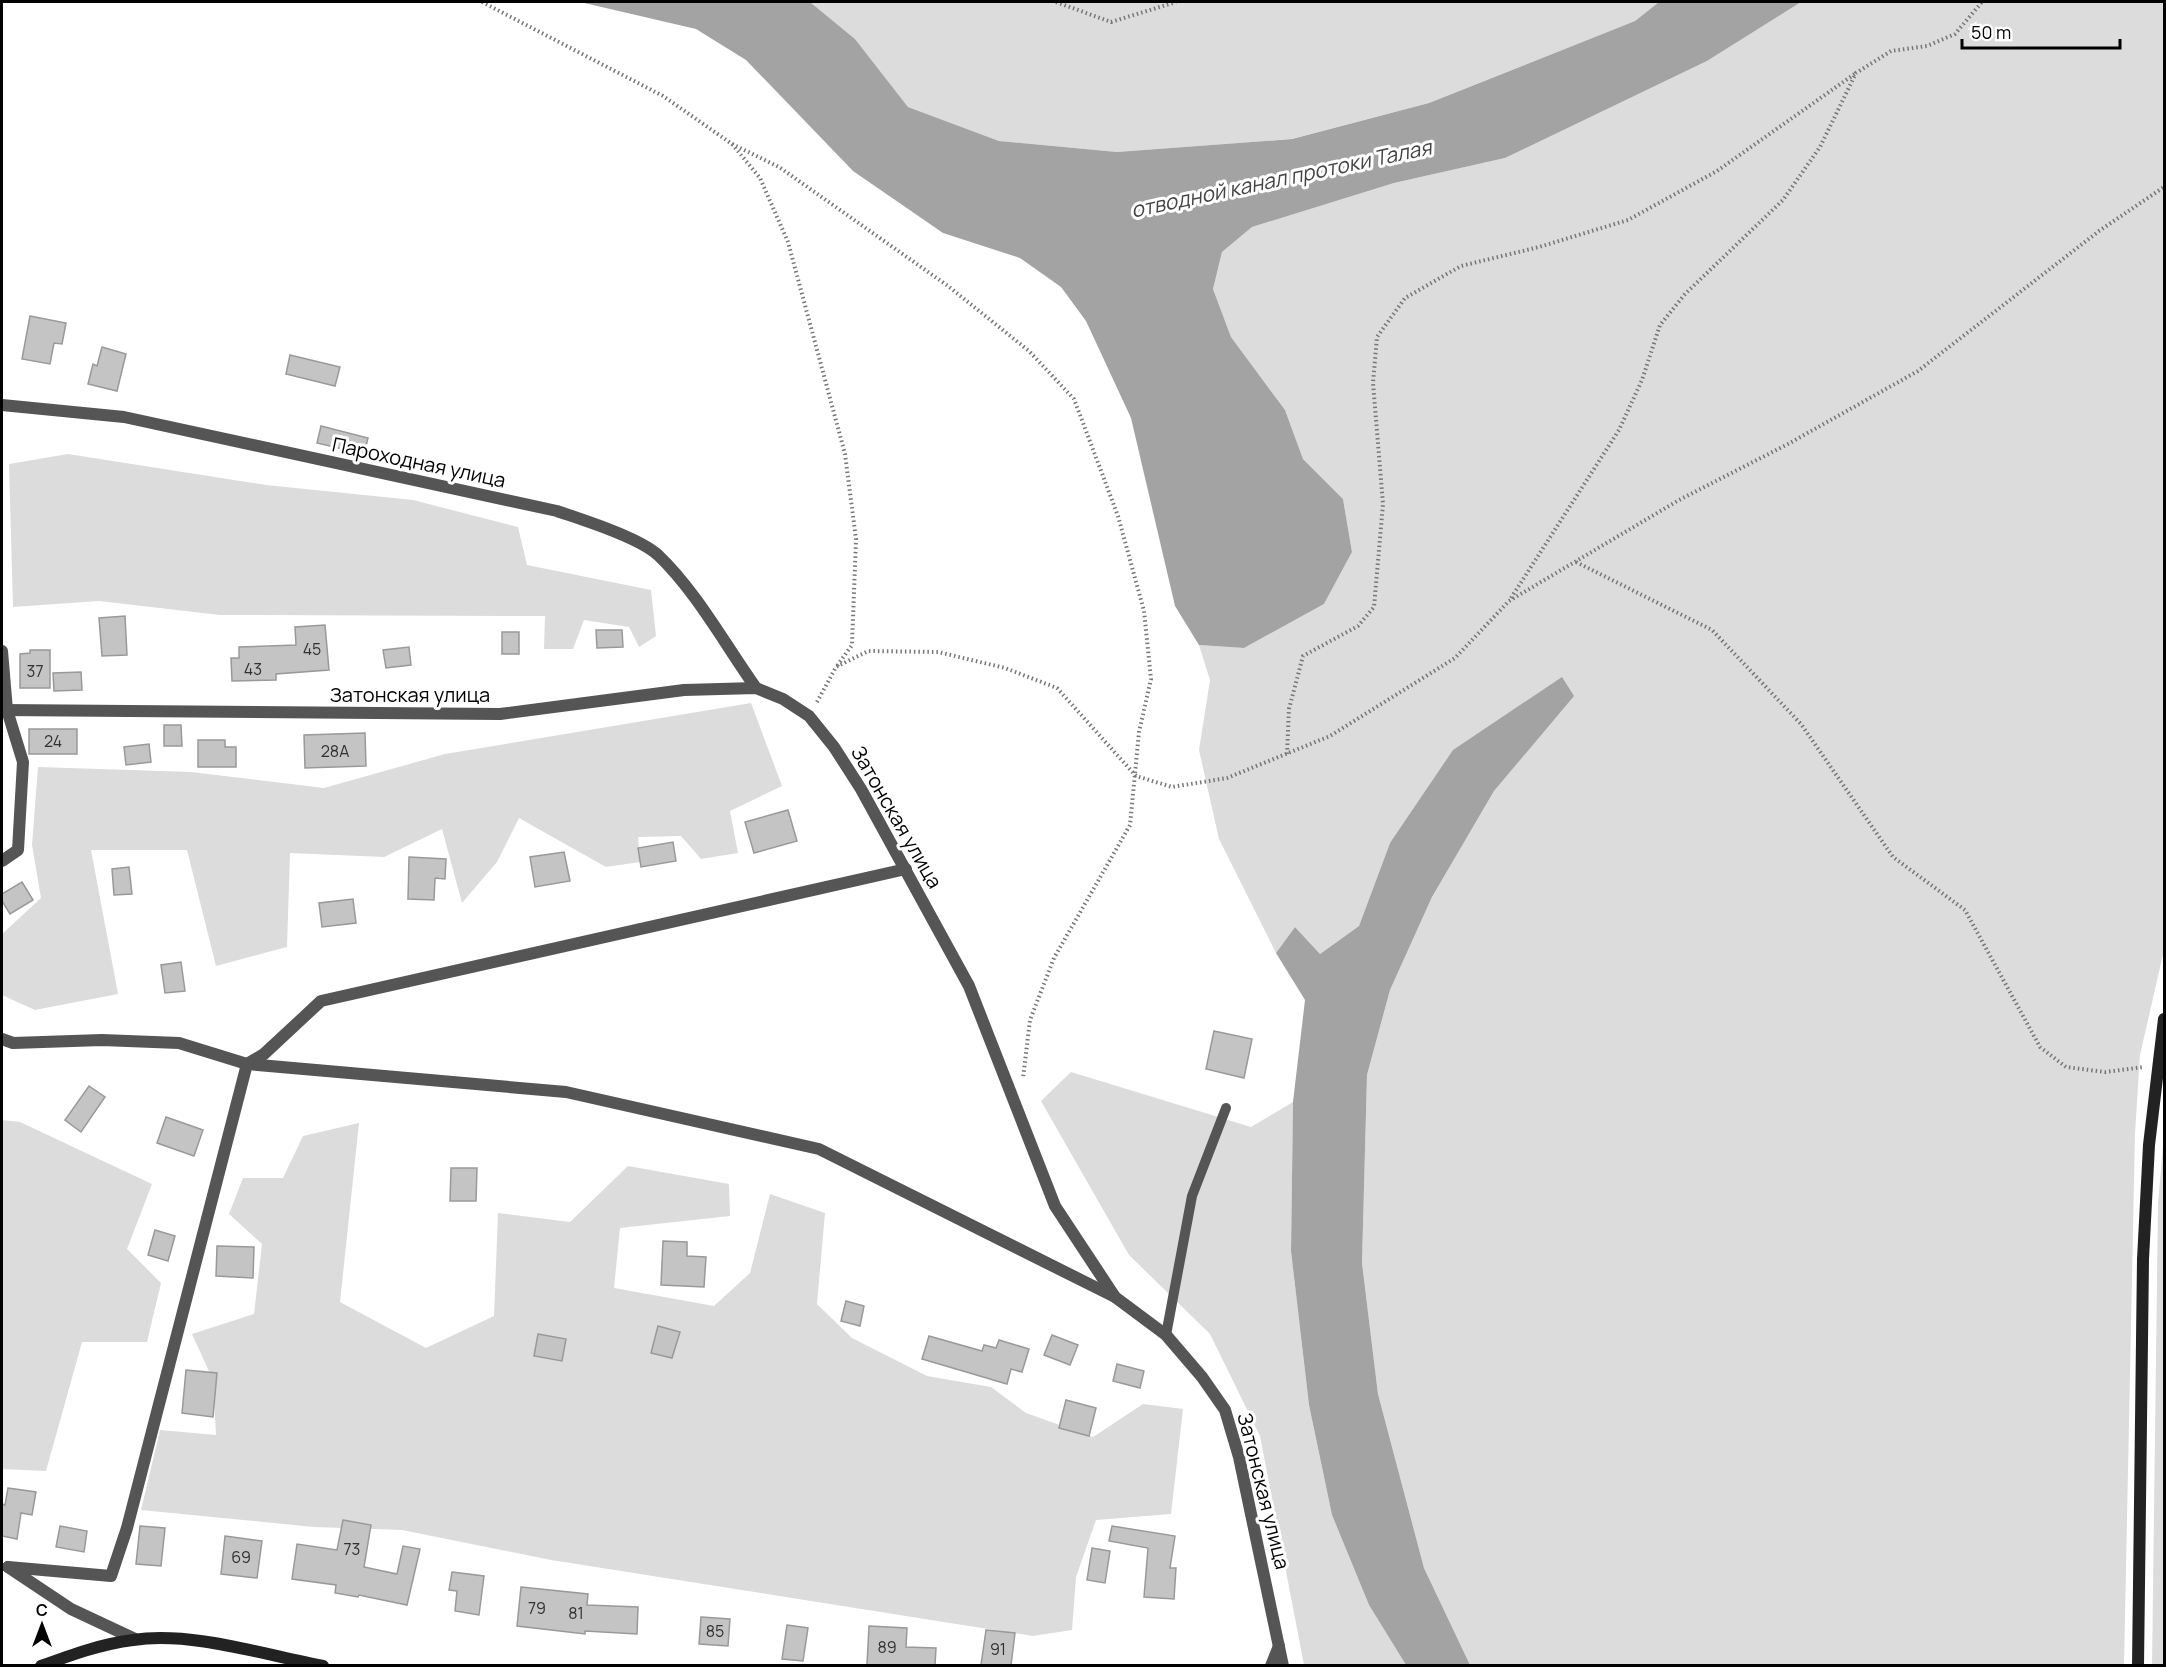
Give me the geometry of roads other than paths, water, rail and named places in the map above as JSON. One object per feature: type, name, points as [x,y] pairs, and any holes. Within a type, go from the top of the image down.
[{"type":"street","name":"Пароходная улица","points":[[2,405],[124,417],[557,511],[609,529],[657,554],[688,591],[756,688]]},
{"type":"street","points":[[2,651],[4,710],[23,762],[18,850],[2,861]]},
{"type":"street","name":"Затонская улица","points":[[4,710],[500,714],[684,690],[756,688],[783,699],[809,716],[840,756],[906,869],[969,986],[1055,1206],[1115,1297],[1166,1335],[1202,1377],[1225,1410],[1239,1457],[1283,1665]]},
{"type":"street","points":[[5,1566],[111,1576],[127,1528],[247,1064],[264,1054],[321,1001],[906,869]]},
{"type":"street","points":[[2138,1665],[2143,1259],[2149,1145],[2164,1019]]},
{"type":"street","points":[[2,1039],[13,1042],[102,1040],[179,1042],[247,1064],[566,1092],[819,1149],[1115,1297]]},
{"type":"street","points":[[5,1566],[70,1609],[135,1639]]},
{"type":"street","points":[[40,1665],[84,1650],[135,1639],[191,1640],[323,1665]]},
{"type":"street","points":[[1270,1665],[1279,1645]]},
{"type":"lane","points":[[1166,1335],[1192,1196],[1226,1108]]},
{"type":"water","name":"отводной канал протоки Талая","points":[[580,2],[810,2],[855,39],[908,107],[999,141],[1117,152],[1292,139],[1429,103],[1635,21],[1659,2],[1801,2],[1707,61],[1505,158],[1394,183],[1252,227],[1222,252],[1213,289],[1231,337],[1285,410],[1303,459],[1343,499],[1352,552],[1324,604],[1244,648],[1199,645],[1175,606],[1131,418],[1086,321],[1061,287],[1020,258],[943,233],[853,171],[746,60],[696,29]]},
{"type":"water","points":[[1562,677],[1574,696],[1494,791],[1432,897],[1390,990],[1367,1075],[1362,1263],[1378,1394],[1424,1568],[1470,1665],[1406,1665],[1369,1605],[1332,1515],[1309,1405],[1291,1251],[1293,1102],[1305,1000],[1276,953],[1295,927],[1320,954],[1359,926],[1390,843],[1453,750]]}]
